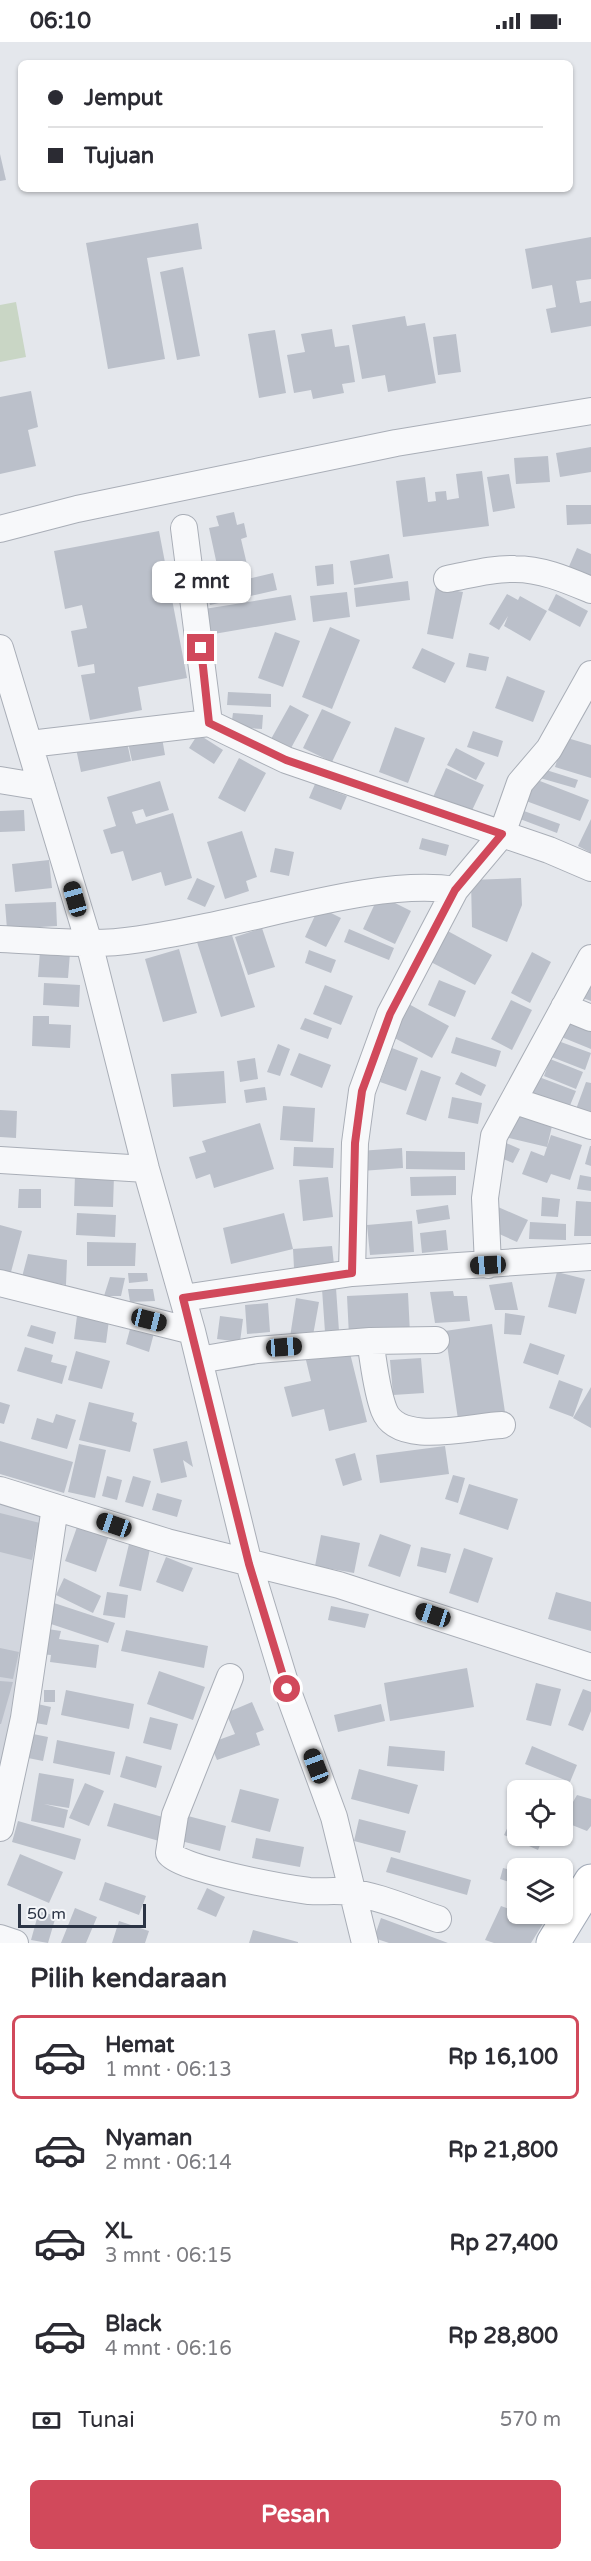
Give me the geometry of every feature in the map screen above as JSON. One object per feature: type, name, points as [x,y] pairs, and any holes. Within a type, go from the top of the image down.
[{"type":"main road","points":[[553,1943],[591,1881]]},
{"type":"street","points":[[0,529],[104,504],[384,446],[591,411]]},
{"type":"street","points":[[184,528],[209,723]]},
{"type":"street","points":[[447,579],[512,568],[559,577],[591,590]]},
{"type":"street","points":[[2,659],[30,744],[89,943],[146,1169],[192,1330],[249,1564],[287,1689],[334,1817],[365,1943]]},
{"type":"street","points":[[352,1273],[355,1143],[362,1091],[390,1014],[455,890],[502,834],[520,783],[549,749],[591,674]]},
{"type":"street","points":[[30,744],[209,723],[286,760],[502,834],[591,868]]},
{"type":"street","points":[[0,780],[42,787]]},
{"type":"street","points":[[0,939],[89,943],[195,929],[358,896],[433,886],[455,890]]},
{"type":"street","points":[[488,1265],[485,1198],[491,1146],[505,1113],[515,1101],[591,958]]},
{"type":"street","points":[[564,1006],[591,1018]]},
{"type":"street","points":[[515,1101],[591,1126]]},
{"type":"street","points":[[0,1160],[146,1169]]},
{"type":"street","points":[[183,1298],[352,1273],[591,1257]]},
{"type":"street","points":[[0,1283],[192,1330]]},
{"type":"street","points":[[199,1360],[256,1350],[370,1341],[436,1340]]},
{"type":"street","points":[[370,1341],[385,1412],[395,1425],[415,1432],[502,1425]]},
{"type":"street","points":[[0,1490],[167,1542],[339,1585],[591,1667]]},
{"type":"street","points":[[0,1828],[24,1718],[55,1506]]},
{"type":"street","points":[[230,1677],[175,1815],[169,1852],[176,1861],[269,1884],[310,1891],[352,1892],[438,1919]]},
{"type":"street","points":[[0,1938],[15,1943]]},
{"type":"shaded area","points":[[0,1502],[52,1514],[0,1780]]},
{"type":"green space","points":[[16,302],[26,357],[0,362],[0,305]]},
{"type":"building","points":[[0,154],[6,180],[0,181]]},
{"type":"building","points":[[198,223],[202,249],[147,258],[165,359],[108,369],[86,243]]},
{"type":"building","points":[[591,237],[591,279],[576,281],[580,303],[591,301],[591,326],[551,333],[546,309],[556,307],[552,285],[532,289],[525,249]]},
{"type":"building","points":[[183,267],[200,356],[177,360],[160,272]]},
{"type":"building","points":[[405,316],[407,326],[425,323],[436,383],[388,392],[385,375],[362,379],[352,325]]},
{"type":"building","points":[[332,329],[335,347],[349,345],[355,382],[342,384],[344,393],[313,399],[311,390],[294,393],[287,355],[305,352],[301,334]]},
{"type":"building","points":[[275,330],[286,393],[259,398],[248,334]]},
{"type":"building","points":[[456,334],[461,372],[438,375],[433,337]]},
{"type":"building","points":[[31,391],[38,427],[28,430],[36,466],[0,474],[0,397]]},
{"type":"building","points":[[591,447],[591,472],[560,477],[556,453]]},
{"type":"building","points":[[548,456],[550,482],[516,484],[514,458]]},
{"type":"building","points":[[482,471],[489,526],[403,537],[396,481],[425,477],[428,502],[436,501],[435,492],[446,491],[447,500],[459,498],[456,474]]},
{"type":"building","points":[[509,474],[515,508],[493,512],[487,477]]},
{"type":"building","points":[[566,505],[591,505],[591,524],[567,525]]},
{"type":"building","points":[[234,512],[237,525],[244,523],[247,537],[241,539],[249,573],[220,579],[209,528],[219,526],[216,516]]},
{"type":"building","points":[[159,531],[187,678],[138,687],[142,710],[90,720],[81,675],[95,673],[94,664],[78,667],[71,631],[87,628],[82,605],[65,609],[54,551]]},
{"type":"building","points":[[577,548],[591,554],[591,582],[567,571]]},
{"type":"building","points":[[389,554],[393,578],[354,585],[350,561]]},
{"type":"building","points":[[333,564],[334,584],[317,586],[315,566]]},
{"type":"building","points":[[273,573],[277,590],[210,605],[206,589]]},
{"type":"building","points":[[408,581],[410,600],[356,607],[354,588]]},
{"type":"building","points":[[436,587],[463,592],[453,639],[427,634]]},
{"type":"building","points":[[347,592],[350,617],[313,622],[310,596]]},
{"type":"building","points":[[507,594],[518,600],[520,596],[547,611],[530,641],[504,626],[508,616],[499,630],[489,624]]},
{"type":"building","points":[[556,594],[588,611],[580,627],[548,610]]},
{"type":"building","points":[[291,595],[296,620],[202,636],[198,610]]},
{"type":"building","points":[[330,627],[360,640],[332,709],[302,697]]},
{"type":"building","points":[[275,632],[300,641],[283,687],[258,678]]},
{"type":"building","points":[[422,648],[455,663],[445,683],[412,668]]},
{"type":"building","points":[[469,653],[489,657],[486,671],[466,667]]},
{"type":"building","points":[[507,676],[545,691],[533,722],[495,708]]},
{"type":"building","points":[[228,692],[271,694],[271,707],[227,705]]},
{"type":"building","points":[[290,705],[309,715],[290,750],[271,739]]},
{"type":"building","points":[[322,709],[351,722],[332,762],[303,748]]},
{"type":"building","points":[[233,713],[263,715],[262,729],[231,727]]},
{"type":"building","points":[[395,727],[425,738],[408,783],[379,772]]},
{"type":"building","points":[[473,731],[503,741],[498,757],[467,747]]},
{"type":"building","points":[[161,732],[165,755],[132,761],[127,738]]},
{"type":"building","points":[[125,733],[131,761],[81,772],[75,744]]},
{"type":"building","points":[[198,734],[223,750],[214,764],[189,748]]},
{"type":"building","points":[[564,737],[591,745],[591,778],[555,767]]},
{"type":"building","points":[[456,748],[485,763],[476,780],[447,765]]},
{"type":"building","points":[[239,758],[266,773],[245,812],[218,798]]},
{"type":"building","points":[[446,768],[484,785],[467,821],[430,804]]},
{"type":"building","points":[[543,769],[578,780],[575,788],[540,778]]},
{"type":"building","points":[[527,776],[589,800],[580,821],[518,798]]},
{"type":"building","points":[[160,781],[169,810],[146,817],[143,809],[132,812],[136,824],[173,813],[192,878],[165,886],[161,872],[132,881],[123,851],[111,854],[103,830],[116,826],[107,797]]},
{"type":"building","points":[[315,784],[347,796],[341,810],[309,798]]},
{"type":"building","points":[[24,810],[25,831],[0,832],[0,811]]},
{"type":"building","points":[[524,811],[560,824],[557,833],[520,819]]},
{"type":"building","points":[[591,819],[591,853],[578,846]]},
{"type":"building","points":[[242,831],[257,877],[246,881],[249,891],[225,899],[207,842]]},
{"type":"building","points":[[422,838],[449,845],[446,856],[419,849]]},
{"type":"building","points":[[275,848],[294,852],[289,876],[270,872]]},
{"type":"building","points":[[49,860],[52,888],[15,892],[12,864]]},
{"type":"building","points":[[197,878],[215,886],[205,907],[187,899]]},
{"type":"building","points":[[521,878],[522,905],[507,942],[472,927],[471,880]]},
{"type":"building","points":[[379,895],[411,911],[395,944],[363,929]]},
{"type":"building","points":[[56,902],[57,926],[7,929],[5,904]]},
{"type":"building","points":[[319,907],[341,918],[326,947],[305,937]]},
{"type":"building","points":[[262,928],[275,967],[248,975],[235,937]]},
{"type":"building","points":[[230,929],[255,1007],[221,1017],[196,939]]},
{"type":"building","points":[[349,929],[394,948],[389,960],[344,942]]},
{"type":"building","points":[[444,929],[492,955],[475,985],[427,960]]},
{"type":"building","points":[[179,949],[197,1013],[163,1022],[145,959]]},
{"type":"building","points":[[309,950],[336,960],[331,973],[305,963]]},
{"type":"building","points":[[40,951],[70,953],[68,978],[38,977]]},
{"type":"building","points":[[532,952],[551,962],[530,1003],[511,993]]},
{"type":"building","points":[[591,977],[591,1001],[583,998]]},
{"type":"building","points":[[439,980],[466,991],[455,1017],[428,1005]]},
{"type":"building","points":[[44,983],[80,985],[79,1007],[43,1005]]},
{"type":"building","points":[[325,985],[353,996],[341,1025],[313,1014]]},
{"type":"building","points":[[511,1000],[532,1010],[512,1050],[491,1039]]},
{"type":"building","points":[[405,1002],[449,1026],[432,1058],[387,1034]]},
{"type":"building","points":[[33,1016],[49,1016],[49,1024],[71,1025],[70,1048],[32,1046]]},
{"type":"building","points":[[567,1017],[591,1027],[591,1049],[559,1036]]},
{"type":"building","points":[[305,1018],[332,1028],[328,1039],[300,1029]]},
{"type":"building","points":[[456,1037],[501,1051],[496,1067],[451,1053]]},
{"type":"building","points":[[550,1038],[591,1053],[585,1070],[544,1054]]},
{"type":"building","points":[[278,1044],[290,1049],[280,1076],[267,1072]]},
{"type":"building","points":[[392,1048],[418,1058],[406,1091],[380,1082]]},
{"type":"building","points":[[299,1053],[331,1065],[322,1088],[290,1075]]},
{"type":"building","points":[[255,1058],[258,1079],[240,1082],[237,1061]]},
{"type":"building","points":[[550,1059],[583,1072],[576,1089],[544,1076]]},
{"type":"building","points":[[421,1070],[441,1077],[426,1121],[406,1114]]},
{"type":"building","points":[[224,1071],[226,1103],[173,1107],[171,1074]]},
{"type":"building","points":[[461,1072],[486,1085],[481,1096],[455,1084]]},
{"type":"building","points":[[539,1077],[576,1091],[566,1115],[529,1101]]},
{"type":"building","points":[[586,1082],[591,1083],[591,1119],[575,1112]]},
{"type":"building","points":[[265,1087],[267,1100],[246,1103],[244,1090]]},
{"type":"building","points":[[452,1097],[482,1103],[478,1124],[448,1118]]},
{"type":"building","points":[[283,1106],[315,1108],[313,1142],[280,1140]]},
{"type":"building","points":[[0,1110],[17,1111],[16,1138],[0,1137]]},
{"type":"building","points":[[507,1111],[553,1122],[547,1147],[501,1136]]},
{"type":"building","points":[[260,1123],[274,1169],[214,1188],[210,1174],[196,1179],[189,1157],[206,1152],[202,1141]]},
{"type":"building","points":[[551,1135],[582,1145],[570,1180],[551,1174],[547,1183],[522,1174],[531,1151],[544,1156]]},
{"type":"building","points":[[497,1139],[520,1149],[513,1163],[491,1154]]},
{"type":"building","points":[[591,1146],[591,1166],[585,1164]]},
{"type":"building","points":[[294,1147],[334,1148],[333,1168],[293,1166]]},
{"type":"building","points":[[402,1148],[403,1168],[361,1171],[359,1151]]},
{"type":"building","points":[[406,1151],[465,1152],[465,1170],[406,1169]]},
{"type":"building","points":[[75,1175],[114,1176],[113,1207],[74,1206]]},
{"type":"building","points":[[580,1175],[591,1177],[591,1191],[577,1189]]},
{"type":"building","points":[[456,1176],[456,1195],[411,1196],[410,1177]]},
{"type":"building","points":[[328,1177],[333,1217],[303,1221],[299,1180]]},
{"type":"building","points":[[19,1189],[41,1189],[41,1208],[18,1208]]},
{"type":"building","points":[[542,1197],[560,1199],[558,1217],[541,1216]]},
{"type":"building","points":[[576,1201],[591,1202],[591,1236],[574,1236]]},
{"type":"building","points":[[448,1205],[450,1219],[418,1224],[416,1210]]},
{"type":"building","points":[[498,1207],[528,1220],[517,1242],[488,1229]]},
{"type":"building","points":[[77,1213],[116,1215],[115,1237],[76,1235]]},
{"type":"building","points":[[284,1213],[293,1249],[231,1264],[223,1228]]},
{"type":"building","points":[[412,1221],[414,1252],[370,1255],[367,1225]]},
{"type":"building","points":[[530,1222],[566,1224],[566,1240],[529,1239]]},
{"type":"building","points":[[0,1225],[22,1231],[11,1272],[0,1270]]},
{"type":"building","points":[[446,1230],[448,1250],[422,1253],[420,1233]]},
{"type":"building","points":[[87,1242],[136,1243],[135,1266],[87,1266]]},
{"type":"building","points":[[332,1246],[334,1265],[294,1268],[293,1249]]},
{"type":"building","points":[[28,1254],[67,1260],[66,1285],[22,1277]]},
{"type":"building","points":[[557,1272],[585,1279],[576,1314],[548,1307]]},
{"type":"building","points":[[128,1273],[147,1273],[148,1281],[129,1283]]},
{"type":"building","points":[[110,1277],[125,1278],[121,1296],[104,1296]]},
{"type":"building","points":[[512,1282],[518,1310],[495,1310],[489,1285]]},
{"type":"building","points":[[336,1288],[339,1331],[325,1332],[322,1289]]},
{"type":"building","points":[[128,1289],[153,1289],[155,1301],[130,1302]]},
{"type":"building","points":[[453,1291],[454,1296],[467,1296],[470,1321],[435,1323],[430,1292]]},
{"type":"building","points":[[408,1293],[410,1334],[349,1336],[347,1296]]},
{"type":"building","points":[[296,1298],[319,1302],[312,1341],[290,1337]]},
{"type":"building","points":[[268,1303],[270,1332],[247,1334],[245,1305]]},
{"type":"building","points":[[505,1313],[525,1316],[521,1335],[504,1334]]},
{"type":"building","points":[[77,1316],[109,1320],[106,1343],[74,1339]]},
{"type":"building","points":[[220,1316],[243,1319],[240,1342],[217,1339]]},
{"type":"building","points":[[492,1324],[506,1419],[459,1426],[445,1331]]},
{"type":"building","points":[[31,1325],[56,1332],[53,1344],[27,1336]]},
{"type":"building","points":[[130,1329],[154,1333],[149,1352],[126,1344]]},
{"type":"building","points":[[530,1343],[565,1355],[558,1375],[523,1363]]},
{"type":"building","points":[[348,1345],[367,1422],[329,1431],[324,1409],[292,1417],[284,1387],[311,1381],[305,1356]]},
{"type":"building","points":[[25,1347],[53,1355],[51,1362],[67,1366],[62,1384],[17,1371]]},
{"type":"building","points":[[76,1351],[110,1361],[102,1389],[68,1380]]},
{"type":"building","points":[[421,1358],[424,1393],[393,1395],[390,1360]]},
{"type":"building","points":[[559,1380],[583,1389],[573,1417],[549,1408]]},
{"type":"building","points":[[591,1387],[591,1428],[573,1418]]},
{"type":"building","points":[[0,1402],[10,1405],[4,1424],[0,1423]]},
{"type":"building","points":[[89,1402],[134,1413],[132,1421],[137,1423],[130,1452],[79,1440]]},
{"type":"building","points":[[56,1414],[76,1420],[67,1449],[31,1439],[37,1418],[53,1423]]},
{"type":"building","points":[[0,1441],[73,1462],[64,1493],[0,1474]]},
{"type":"building","points":[[187,1441],[193,1467],[183,1460],[187,1477],[161,1483],[153,1449]]},
{"type":"building","points":[[79,1444],[106,1450],[95,1498],[68,1492]]},
{"type":"building","points":[[445,1446],[449,1474],[380,1483],[376,1455]]},
{"type":"building","points":[[355,1453],[362,1480],[343,1486],[335,1459]]},
{"type":"building","points":[[453,1475],[465,1478],[458,1503],[445,1499]]},
{"type":"building","points":[[107,1476],[122,1480],[117,1500],[102,1496]]},
{"type":"building","points":[[133,1476],[151,1481],[143,1507],[125,1502]]},
{"type":"building","points":[[469,1484],[518,1499],[508,1530],[459,1514]]},
{"type":"building","points":[[157,1493],[182,1500],[177,1517],[152,1510]]},
{"type":"building","points":[[0,1513],[40,1523],[32,1560],[0,1552]]},
{"type":"building","points":[[77,1527],[108,1538],[96,1572],[65,1561]]},
{"type":"building","points":[[380,1534],[411,1545],[400,1577],[368,1566]]},
{"type":"building","points":[[321,1535],[360,1543],[354,1573],[315,1566]]},
{"type":"building","points":[[129,1544],[150,1549],[141,1591],[119,1586]]},
{"type":"building","points":[[421,1547],[451,1554],[446,1573],[417,1566]]},
{"type":"building","points":[[464,1548],[493,1558],[478,1603],[449,1593]]},
{"type":"building","points":[[166,1557],[193,1568],[183,1592],[156,1582]]},
{"type":"building","points":[[64,1578],[101,1596],[93,1613],[56,1595]]},
{"type":"building","points":[[107,1592],[128,1595],[125,1618],[103,1615]]},
{"type":"building","points":[[556,1592],[591,1602],[591,1631],[548,1619]]},
{"type":"building","points":[[54,1603],[115,1623],[108,1643],[48,1623]]},
{"type":"building","points":[[331,1606],[369,1614],[365,1628],[328,1620]]},
{"type":"building","points":[[41,1628],[61,1631],[59,1639],[99,1645],[96,1668],[50,1662],[51,1655],[38,1654]]},
{"type":"building","points":[[126,1630],[208,1646],[204,1668],[121,1651]]},
{"type":"building","points":[[0,1648],[19,1652],[13,1679],[0,1677]]},
{"type":"building","points":[[467,1668],[474,1707],[390,1721],[384,1683]]},
{"type":"building","points":[[159,1671],[205,1687],[193,1720],[147,1704]]},
{"type":"building","points":[[0,1681],[13,1682],[1,1724],[0,1724]]},
{"type":"building","points":[[536,1683],[561,1689],[551,1726],[526,1720]]},
{"type":"building","points":[[583,1689],[591,1692],[591,1711],[583,1731],[568,1725]]},
{"type":"building","points":[[44,1690],[55,1690],[55,1702],[44,1702]]},
{"type":"building","points":[[66,1690],[134,1704],[129,1729],[61,1715]]},
{"type":"building","points":[[252,1702],[264,1730],[256,1733],[260,1745],[217,1760],[210,1743],[235,1734],[226,1713]]},
{"type":"building","points":[[33,1703],[51,1707],[47,1725],[30,1722]]},
{"type":"building","points":[[381,1704],[385,1721],[338,1732],[334,1715]]},
{"type":"building","points":[[150,1717],[178,1724],[171,1750],[143,1743]]},
{"type":"building","points":[[28,1733],[48,1737],[43,1761],[23,1757]]},
{"type":"building","points":[[57,1740],[115,1752],[110,1775],[53,1763]]},
{"type":"building","points":[[389,1746],[445,1751],[444,1771],[387,1766]]},
{"type":"building","points":[[532,1746],[577,1765],[571,1780],[565,1780],[525,1764]]},
{"type":"building","points":[[126,1756],[162,1766],[156,1788],[120,1777]]},
{"type":"building","points":[[359,1769],[418,1785],[409,1814],[351,1799]]},
{"type":"building","points":[[39,1773],[74,1779],[69,1808],[44,1804],[68,1810],[64,1828],[31,1821]]},
{"type":"building","points":[[85,1783],[104,1791],[89,1826],[69,1818]]},
{"type":"building","points":[[240,1789],[279,1799],[270,1832],[231,1822]]},
{"type":"building","points":[[577,1795],[591,1799],[591,1826],[587,1831],[573,1825],[573,1802]]},
{"type":"building","points":[[114,1803],[166,1818],[159,1841],[107,1826]]},
{"type":"building","points":[[188,1816],[226,1826],[220,1851],[181,1841]]},
{"type":"building","points":[[359,1819],[406,1831],[400,1853],[354,1841]]},
{"type":"building","points":[[18,1821],[81,1839],[75,1860],[12,1842]]},
{"type":"building","points":[[256,1838],[304,1847],[300,1867],[252,1858]]},
{"type":"building","points":[[20,1854],[63,1872],[49,1903],[7,1885]]},
{"type":"building","points":[[391,1857],[471,1880],[467,1895],[386,1872]]},
{"type":"building","points":[[503,1868],[507,1869],[507,1881],[500,1879]]},
{"type":"building","points":[[105,1882],[146,1896],[139,1915],[99,1900]]},
{"type":"building","points":[[207,1888],[225,1897],[216,1917],[197,1909]]},
{"type":"building","points":[[501,1906],[507,1908],[507,1924],[543,1924],[531,1943],[494,1943],[485,1940]]},
{"type":"building","points":[[75,1908],[97,1917],[86,1943],[61,1943]]},
{"type":"building","points":[[39,1911],[56,1916],[48,1943],[31,1940]]},
{"type":"building","points":[[381,1918],[448,1943],[389,1943],[374,1938]]},
{"type":"building","points":[[119,1921],[149,1931],[145,1943],[112,1943]]},
{"type":"building","points":[[253,1930],[298,1942],[298,1943],[249,1943]]},
{"type":"route","points":[[201,648],[209,723],[286,760],[502,834],[455,890],[390,1014],[362,1091],[355,1143],[352,1273],[183,1298],[249,1564],[287,1689]]}]
